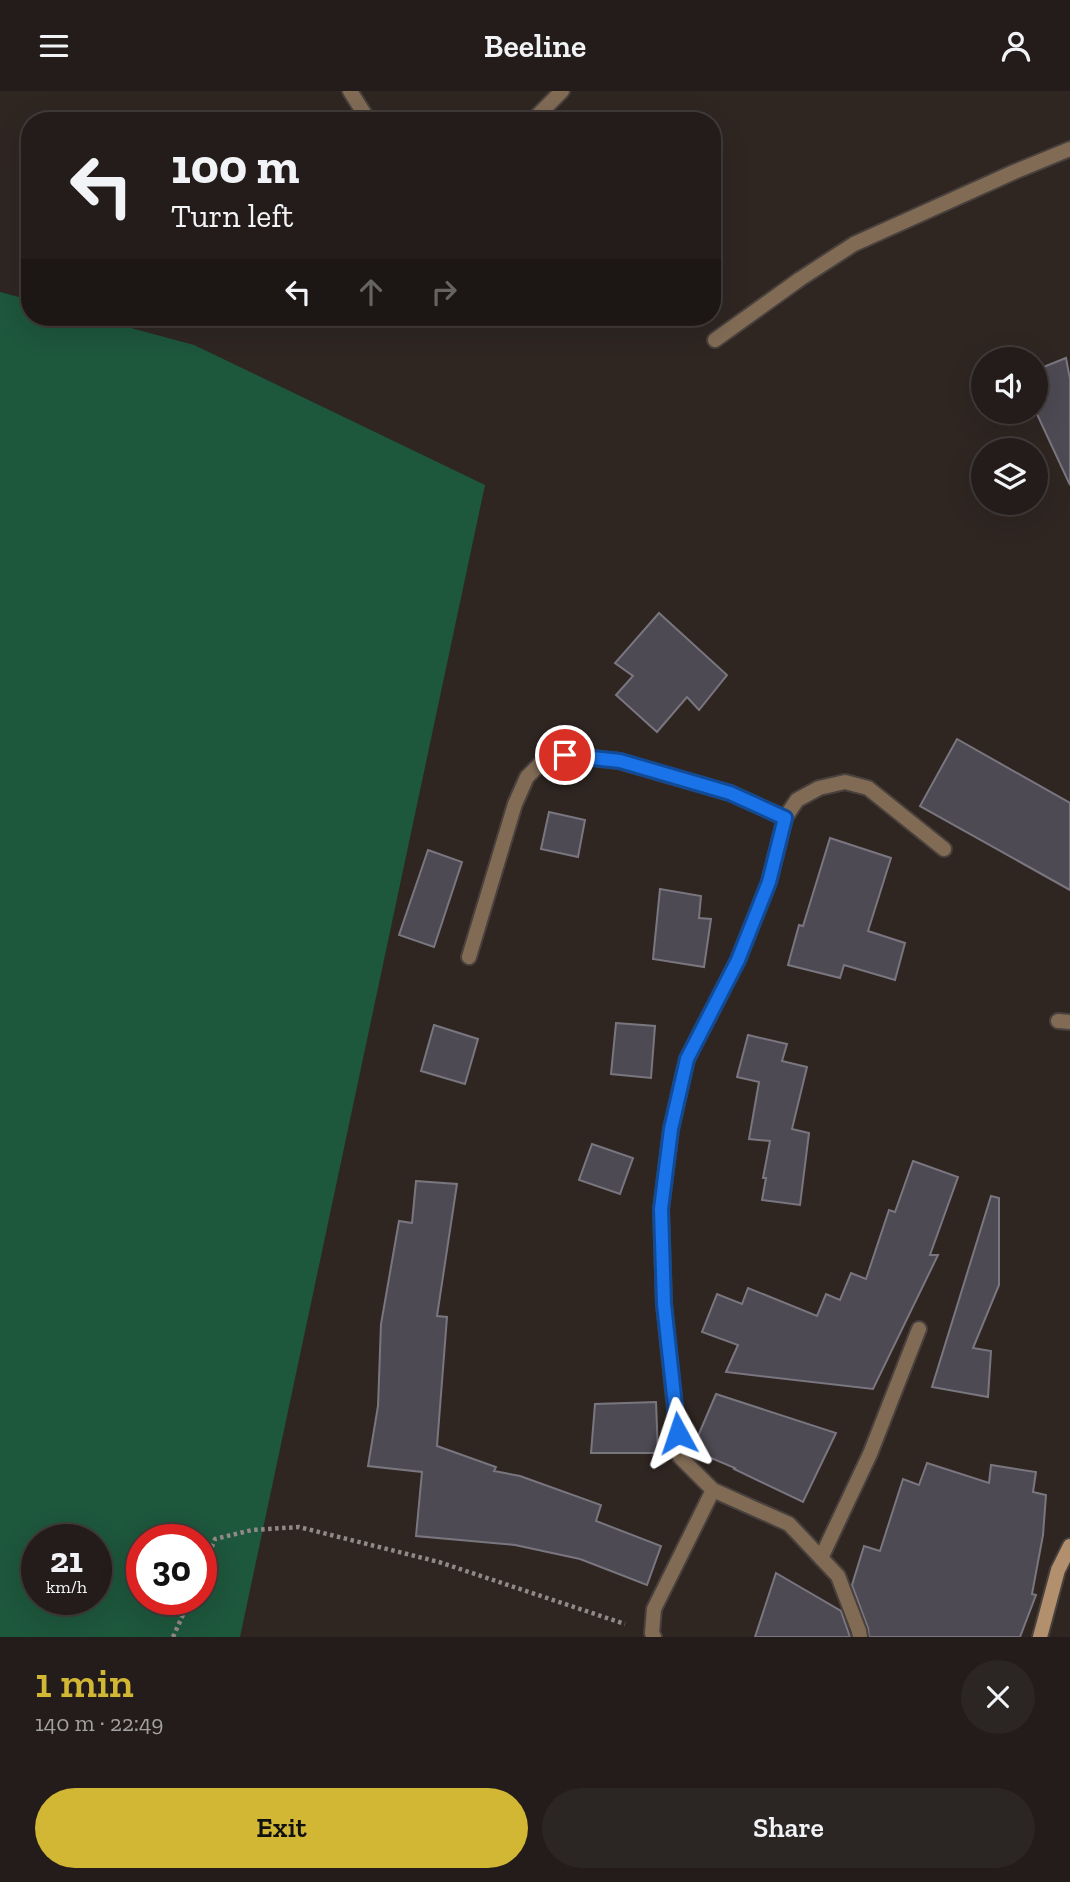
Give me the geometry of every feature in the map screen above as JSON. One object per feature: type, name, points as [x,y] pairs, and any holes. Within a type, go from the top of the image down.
[{"type":"street","points":[[350,91],[363,112]]},
{"type":"street","points":[[540,112],[562,91]]},
{"type":"street","points":[[715,340],[854,244],[1070,149]]},
{"type":"street","points":[[470,957],[515,804],[527,777],[542,762],[565,755],[620,761],[730,793],[785,818]]},
{"type":"street","points":[[860,1637],[838,1576],[789,1524],[713,1490],[680,1457],[664,1304],[661,1209],[671,1129],[687,1059],[738,960],[769,882],[785,818],[797,800],[819,788],[845,782],[869,788],[944,849]]},
{"type":"street","points":[[821,1558],[870,1454],[919,1329]]},
{"type":"street","points":[[653,1635],[654,1609],[713,1490]]},
{"type":"street","points":[[1040,1637],[1058,1570],[1070,1546]]},
{"type":"path","points":[[217,1538],[253,1529],[299,1527],[439,1562],[653,1635]]},
{"type":"path","points":[[173,1637],[183,1615]]},
{"type":"green space","points":[[0,292],[21,298],[21,326],[123,326],[194,345],[485,485],[240,1637],[0,1637]]},
{"type":"building","points":[[1066,358],[1070,379],[1070,485],[1042,424],[1048,424],[1048,365]]},
{"type":"building","points":[[659,613],[727,675],[699,710],[687,697],[657,732],[616,695],[633,676],[615,663]]},
{"type":"building","points":[[957,739],[1070,803],[1070,890],[920,806]]},
{"type":"building","points":[[549,812],[585,820],[578,857],[541,849]]},
{"type":"building","points":[[830,838],[891,858],[868,931],[905,943],[895,980],[844,965],[840,978],[788,965],[799,925],[803,926]]},
{"type":"building","points":[[428,850],[462,862],[434,947],[399,935]]},
{"type":"building","points":[[660,889],[701,896],[699,918],[711,919],[704,967],[653,959]]},
{"type":"building","points":[[616,1023],[655,1026],[651,1078],[611,1074]]},
{"type":"building","points":[[434,1025],[478,1039],[465,1084],[421,1071]]},
{"type":"building","points":[[748,1035],[787,1044],[782,1061],[807,1067],[792,1129],[809,1133],[800,1205],[762,1200],[770,1141],[749,1139],[759,1082],[737,1077]]},
{"type":"building","points":[[592,1144],[633,1158],[620,1194],[579,1180]]},
{"type":"building","points":[[913,1161],[958,1177],[930,1255],[938,1255],[873,1389],[726,1372],[738,1345],[702,1332],[717,1294],[742,1304],[748,1288],[817,1316],[826,1294],[840,1300],[851,1273],[866,1279],[889,1210],[895,1212]]},
{"type":"building","points":[[416,1181],[457,1184],[437,1316],[447,1317],[437,1446],[496,1467],[494,1471],[520,1476],[601,1505],[596,1521],[661,1546],[647,1585],[580,1559],[515,1545],[416,1536],[422,1472],[368,1466],[378,1406],[381,1324],[399,1221],[412,1223]]},
{"type":"building","points":[[991,1196],[999,1198],[999,1285],[973,1348],[991,1351],[988,1397],[932,1387]]},
{"type":"building","points":[[716,1394],[836,1433],[803,1502],[692,1450]]},
{"type":"building","points":[[656,1402],[658,1453],[591,1453],[595,1404]]},
{"type":"building","points":[[927,1463],[989,1483],[991,1465],[1036,1472],[1033,1492],[1046,1495],[1043,1535],[1032,1594],[1036,1595],[1020,1637],[869,1637],[852,1585],[864,1546],[880,1551],[903,1479],[919,1485]]},
{"type":"building","points":[[776,1573],[841,1611],[850,1637],[755,1637]]},
{"type":"route","points":[[565,755],[620,761],[730,793],[785,818],[769,882],[738,960],[687,1059],[671,1129],[661,1209],[664,1304],[678,1433]]}]
